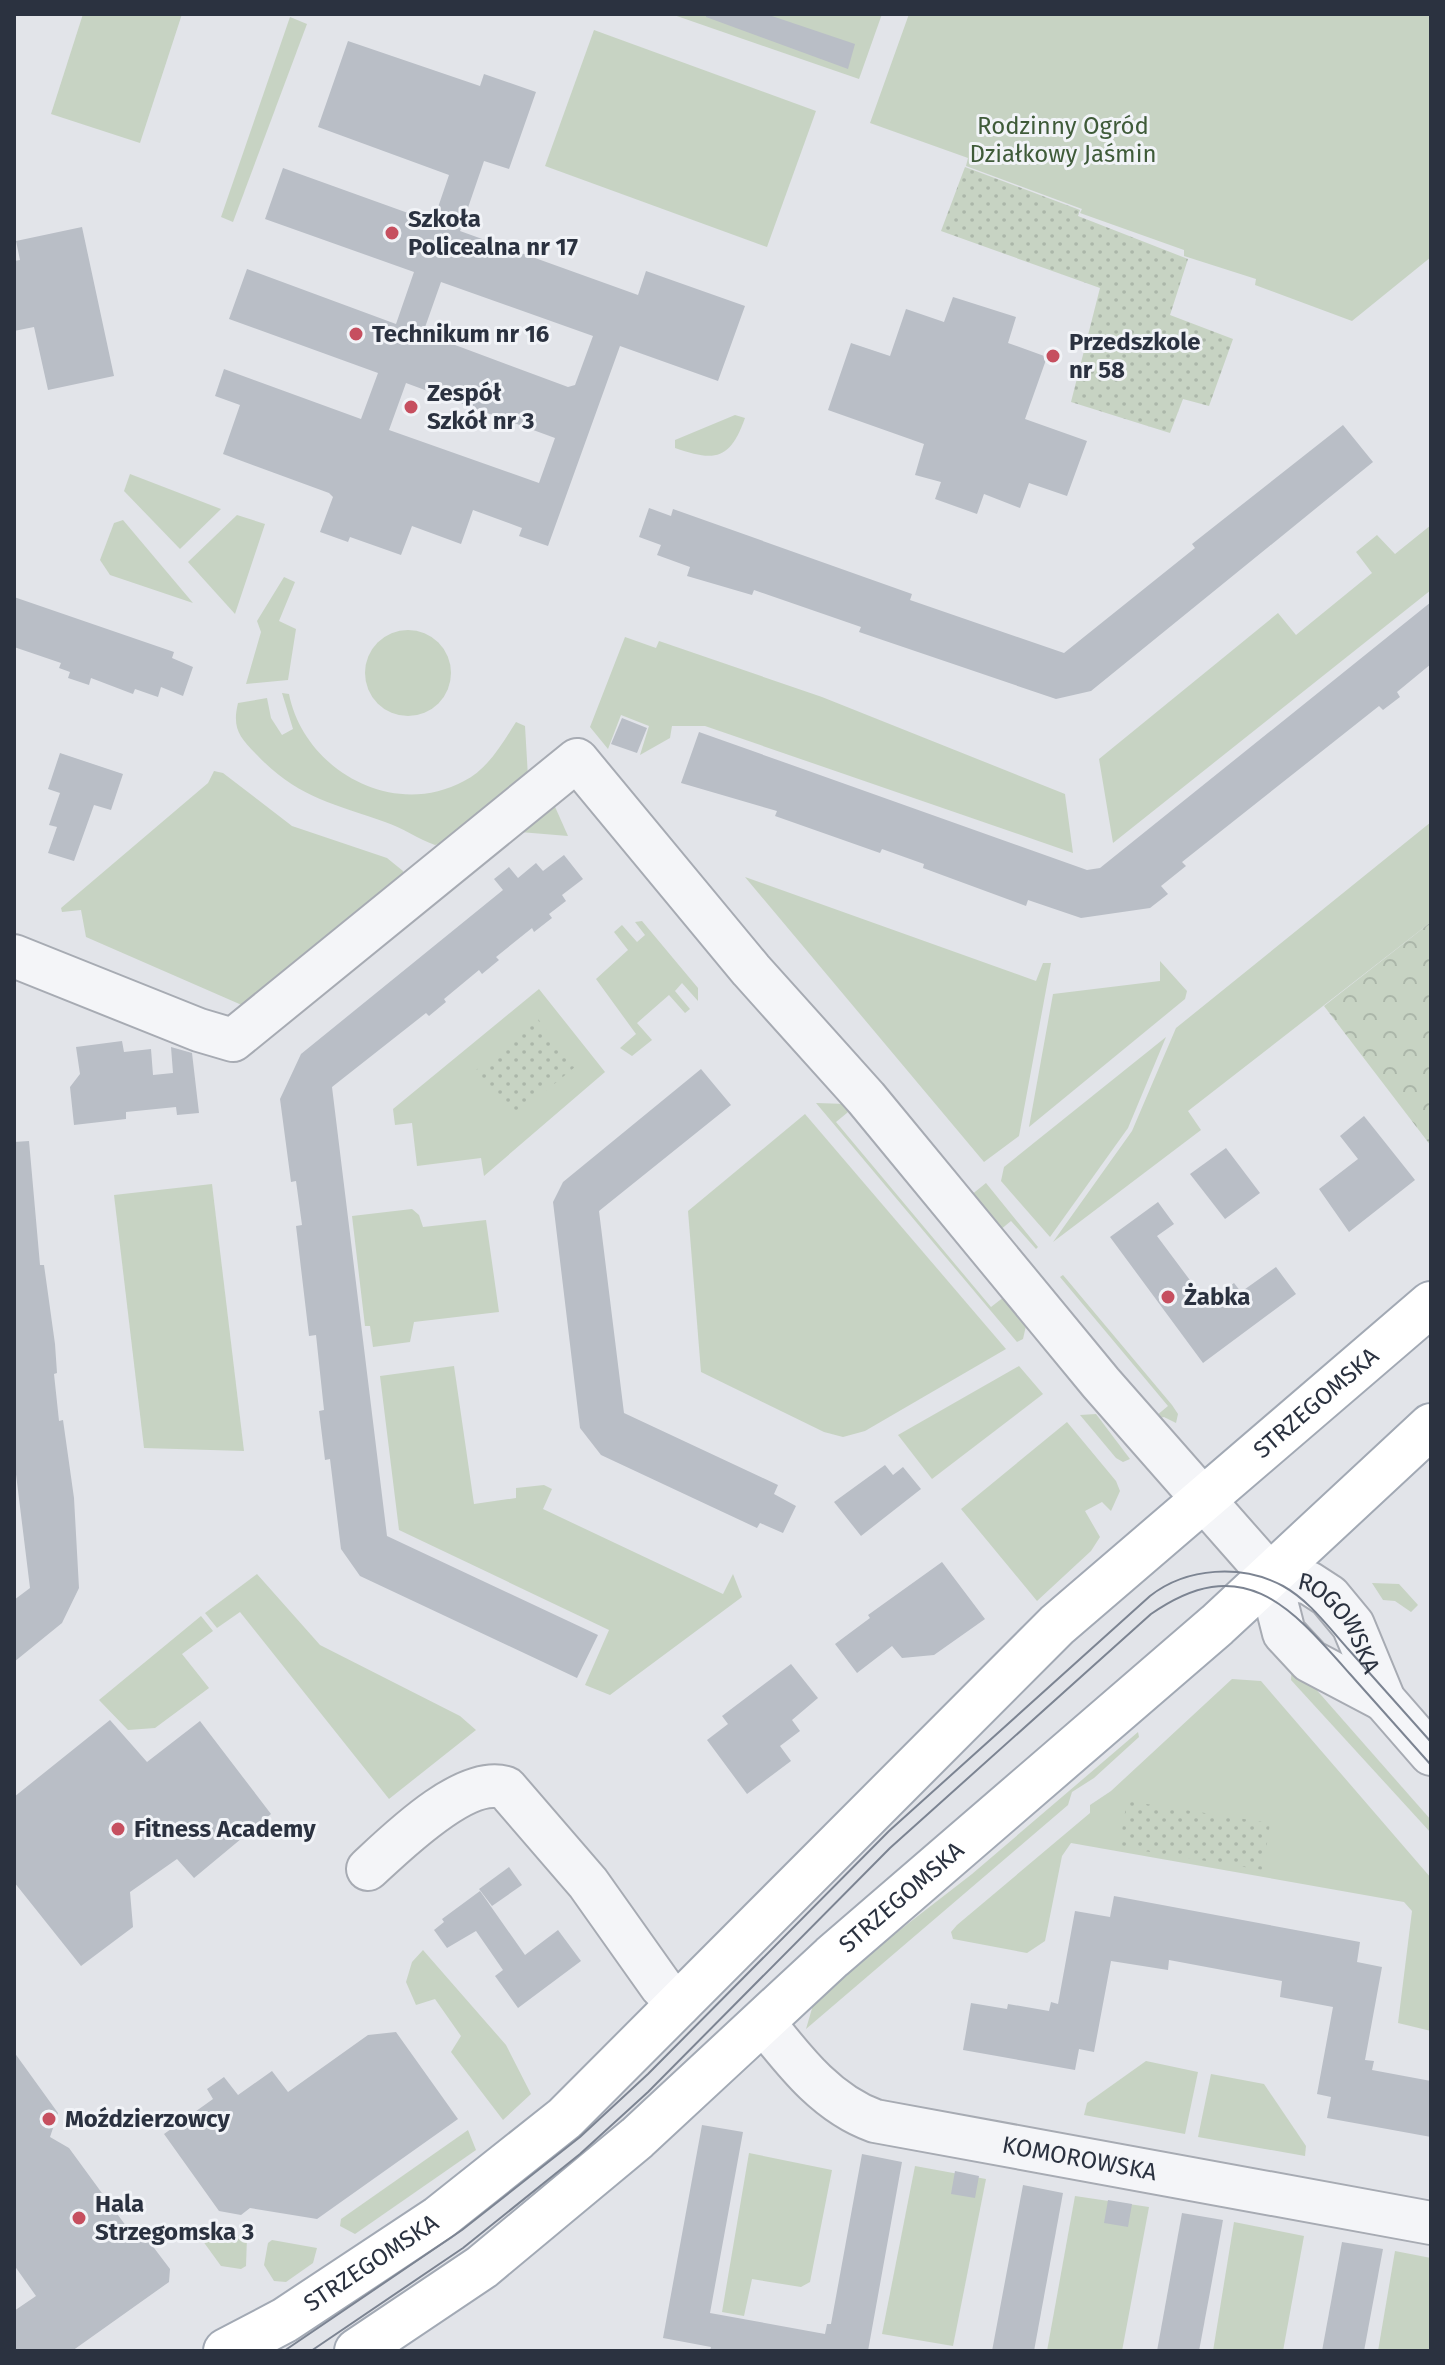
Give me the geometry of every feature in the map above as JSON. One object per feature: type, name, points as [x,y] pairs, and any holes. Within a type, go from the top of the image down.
[{"type":"main road","name":"STRZEGOMSKA","points":[[226,2351],[285,2320],[462,2201],[565,2118],[918,1760],[1046,1636],[1201,1499],[1431,1304]]},
{"type":"main road","name":"STRZEGOMSKA","points":[[357,2351],[482,2267],[637,2138],[832,1957],[1217,1625],[1431,1426]]},
{"type":"street","points":[[14,956],[199,1030],[233,1040],[577,760],[751,970],[866,1098],[1201,1499]]},
{"type":"street","name":"ROGOWSKA","points":[[1201,1499],[1269,1574],[1284,1633],[1310,1661],[1384,1700]]},
{"type":"street","name":"ROGOWSKA","points":[[1269,1574],[1309,1583],[1329,1596],[1353,1625],[1384,1700],[1431,1754]]},
{"type":"street","points":[[368,1869],[468,1789],[492,1783],[506,1788],[588,1883],[661,1986],[679,2005]]},
{"type":"street","name":"KOMOROWSKA","points":[[764,2023],[803,2070],[849,2112],[875,2121],[1431,2223]]},
{"type":"green space","points":[[83,14],[182,14],[140,143],[51,114]]},
{"type":"green space","points":[[671,14],[882,14],[859,79]]},
{"type":"green space","name":"Rodzinny Ogród Działkowy Jaśmin","points":[[909,14],[1431,14],[1431,257],[1352,321],[1255,285],[1256,279],[1184,256],[1184,250],[1080,213],[1082,209],[966,166],[968,158],[870,123]]},
{"type":"green space","points":[[290,17],[307,24],[233,222],[221,217]]},
{"type":"green space","points":[[594,30],[816,111],[767,247],[545,166]]},
{"type":"green space","points":[[965,167],[1080,210],[1078,216],[1188,259],[1170,315],[1233,339],[1209,406],[1183,399],[1170,433],[1071,402],[1100,288],[941,231]]},
{"type":"green space","points":[[735,415],[745,418],[727,450],[711,456],[675,448],[675,440]]},
{"type":"green space","points":[[130,474],[221,509],[180,549],[124,491]]},
{"type":"green space","points":[[237,515],[265,524],[235,614],[188,562]]},
{"type":"green space","points":[[123,520],[193,603],[110,575],[100,560],[114,523]]},
{"type":"green space","points":[[1431,525],[1431,590],[1113,843],[1099,759],[1278,613],[1296,635],[1372,573],[1356,552],[1377,535],[1395,554]]},
{"type":"green space","points":[[284,577],[295,582],[279,621],[296,629],[288,680],[246,684],[261,632],[257,621]]},
{"type":"green space","points":[[400,630],[416,630],[439,642],[448,656],[451,673],[448,690],[439,704],[416,716],[400,716],[384,709],[372,697],[365,681],[365,665],[372,649],[384,637]]},
{"type":"green space","points":[[625,637],[656,648],[659,641],[822,697],[1065,794],[1073,853],[705,726],[672,726],[670,738],[640,755],[649,726],[621,715],[608,749],[590,727]]},
{"type":"green space","points":[[282,693],[289,694],[298,721],[313,745],[332,765],[355,780],[381,790],[408,794],[436,792],[464,781],[487,763],[516,722],[525,726],[528,777],[449,841],[435,845],[392,824],[316,798],[287,781],[257,755],[238,732],[238,703],[267,698],[271,718],[282,735],[293,729]]},
{"type":"green space","points":[[214,771],[223,773],[292,826],[387,858],[403,871],[405,878],[244,1006],[86,937],[81,910],[62,912],[61,908],[208,783]]},
{"type":"green space","points":[[552,800],[568,836],[508,831]]},
{"type":"green space","points":[[1431,822],[1431,922],[1188,1111],[1201,1130],[1053,1242],[1132,1131],[1176,1028]]},
{"type":"green space","points":[[745,877],[1036,981],[1043,963],[1051,963],[1019,1136],[984,1162]]},
{"type":"green space","points":[[642,921],[698,988],[698,1001],[682,983],[675,991],[690,1009],[685,1013],[669,995],[637,1023],[652,1040],[632,1056],[620,1048],[636,1034],[596,979],[628,950],[614,932],[622,925],[637,942],[645,935],[635,922]]},
{"type":"green space","points":[[1431,922],[1431,1146],[1324,1006]]},
{"type":"green space","points":[[1160,961],[1187,991],[1185,999],[1029,1127],[1053,994],[1160,981]]},
{"type":"green space","points":[[539,989],[605,1072],[484,1176],[481,1158],[417,1166],[412,1123],[395,1125],[393,1109]]},
{"type":"green space","points":[[538,1019],[575,1067],[515,1116],[475,1071]]},
{"type":"green space","points":[[1166,1037],[1128,1128],[1050,1237],[1001,1181],[1004,1167]]},
{"type":"green space","points":[[816,1103],[847,1104],[853,1108],[836,1122],[991,1307],[1009,1293],[1028,1317],[1023,1339],[1017,1342]]},
{"type":"green space","points":[[805,1114],[1006,1349],[865,1431],[843,1437],[824,1432],[701,1372],[688,1211]]},
{"type":"green space","points":[[986,1183],[1038,1247],[1036,1249],[1011,1221],[994,1235],[965,1200]]},
{"type":"green space","points":[[212,1184],[244,1451],[144,1448],[114,1195]]},
{"type":"green space","points":[[412,1209],[419,1215],[423,1227],[486,1220],[499,1312],[414,1322],[410,1342],[373,1347],[370,1326],[365,1326],[352,1216]]},
{"type":"green space","points":[[1063,1275],[1172,1405],[1178,1414],[1176,1423],[1164,1417],[1150,1421],[1168,1406],[1060,1277]]},
{"type":"green space","points":[[454,1366],[474,1504],[516,1498],[516,1488],[544,1485],[552,1489],[543,1509],[723,1594],[733,1574],[742,1597],[610,1695],[585,1685],[609,1630],[399,1530],[380,1376]]},
{"type":"green space","points":[[1019,1366],[1043,1394],[932,1479],[898,1435]]},
{"type":"green space","points":[[1096,1414],[1130,1459],[1123,1462],[1116,1458],[1080,1415]]},
{"type":"green space","points":[[1067,1422],[1116,1481],[1120,1491],[1111,1511],[1102,1502],[1085,1511],[1100,1537],[1091,1551],[1037,1601],[961,1509]]},
{"type":"green space","points":[[257,1574],[320,1645],[460,1716],[476,1730],[389,1799],[240,1612],[217,1628],[205,1613]]},
{"type":"green space","points":[[1372,1583],[1399,1584],[1418,1605],[1411,1612],[1395,1601],[1383,1600]]},
{"type":"green space","points":[[201,1616],[213,1631],[182,1654],[209,1688],[155,1728],[128,1730],[99,1700]]},
{"type":"green space","points":[[1292,1662],[1431,1820],[1431,1833],[1291,1680]]},
{"type":"green space","points":[[1232,1679],[1261,1681],[1431,1878],[1431,2031],[1398,2023],[1412,1911],[1404,1902],[1071,1843],[1062,1856],[1045,1941],[1027,1953],[953,1939],[951,1932],[957,1925],[1090,1813],[1090,1805],[1111,1791]]},
{"type":"green space","points":[[1138,1732],[1139,1737],[1094,1778],[1072,1792],[1068,1805],[806,2029],[813,2005],[865,1957],[972,1874]]},
{"type":"green space","points":[[1127,1801],[1270,1823],[1263,1870],[1119,1847]]},
{"type":"green space","points":[[423,1950],[506,2045],[531,2094],[503,2120],[451,2052],[461,2036],[435,1999],[416,2005],[406,1982],[412,1962]]},
{"type":"green space","points":[[1146,2061],[1198,2072],[1185,2134],[1084,2115],[1087,2103]]},
{"type":"green space","points":[[1211,2074],[1264,2084],[1306,2146],[1305,2156],[1198,2137]]},
{"type":"green space","points":[[468,2130],[476,2150],[355,2234],[340,2226],[341,2219]]},
{"type":"green space","points":[[749,2153],[832,2170],[810,2282],[801,2287],[752,2279],[744,2316],[722,2312]]},
{"type":"green space","points":[[915,2166],[986,2179],[953,2346],[882,2334]]},
{"type":"green space","points":[[1075,2196],[1149,2207],[1122,2351],[1047,2351]]},
{"type":"green space","points":[[1234,2222],[1304,2236],[1283,2351],[1213,2351]]},
{"type":"green space","points":[[204,2230],[247,2237],[246,2266],[241,2269],[221,2266],[200,2237]]},
{"type":"green space","points":[[272,2240],[317,2248],[313,2263],[286,2282],[274,2281],[264,2265],[268,2243]]},
{"type":"green space","points":[[1395,2251],[1431,2258],[1431,2351],[1378,2351]]},
{"type":"building","points":[[706,14],[766,14],[855,44],[848,69],[706,17]]},
{"type":"building","points":[[348,41],[480,86],[484,74],[536,92],[509,169],[484,161],[460,231],[638,295],[646,271],[745,306],[718,381],[620,346],[548,546],[519,536],[522,528],[473,510],[461,544],[412,526],[401,555],[350,537],[348,542],[320,532],[333,497],[329,493],[223,454],[240,405],[215,396],[224,369],[361,419],[378,373],[229,319],[247,269],[396,324],[414,272],[265,219],[283,168],[433,222],[449,175],[318,127]],"holes":[[[441,282],[593,336],[575,385],[568,387],[423,333]],[[406,383],[555,438],[539,483],[389,430]]]},
{"type":"building","points":[[82,227],[114,376],[48,390],[34,327],[14,331],[14,261],[20,260],[16,241]]},
{"type":"building","points":[[953,297],[1016,317],[1008,343],[1047,357],[1025,419],[1087,441],[1067,496],[1029,483],[1020,508],[984,494],[977,514],[935,499],[941,482],[915,475],[924,444],[828,410],[851,343],[890,356],[906,309],[944,322]]},
{"type":"building","points":[[1343,425],[1373,462],[1091,691],[1056,699],[859,632],[861,627],[754,590],[752,595],[687,576],[690,567],[657,555],[661,545],[639,537],[649,508],[671,516],[673,509],[912,594],[910,600],[1064,653],[1195,548],[1192,544]]},
{"type":"building","points":[[14,597],[174,652],[172,658],[193,667],[183,696],[161,687],[158,697],[135,689],[133,694],[91,678],[89,685],[68,678],[70,672],[59,668],[61,663],[14,647]]},
{"type":"building","points":[[1431,602],[1431,664],[1397,692],[1400,697],[1383,710],[1379,706],[1182,862],[1186,866],[1161,886],[1168,894],[1150,908],[1081,918],[1028,900],[1026,906],[923,868],[924,864],[882,849],[880,853],[775,816],[777,811],[681,783],[699,732],[1087,870],[1100,868]]},
{"type":"building","points":[[622,718],[647,728],[637,753],[611,744]]},
{"type":"building","points":[[60,753],[123,774],[111,810],[94,805],[74,861],[48,853],[57,827],[49,825],[60,793],[48,789]]},
{"type":"building","points":[[564,855],[583,879],[562,895],[566,901],[549,914],[552,918],[534,932],[532,928],[496,957],[499,960],[482,974],[479,970],[429,1016],[426,1013],[332,1087],[387,1536],[598,1635],[577,1678],[360,1576],[341,1549],[330,1459],[325,1460],[319,1411],[324,1410],[316,1335],[309,1336],[296,1226],[302,1225],[296,1181],[291,1182],[280,1099],[301,1054],[503,890],[494,879],[509,867],[518,878],[536,863],[543,871]]},
{"type":"building","points":[[122,1041],[124,1052],[151,1049],[153,1075],[173,1073],[171,1047],[192,1053],[199,1113],[177,1115],[176,1107],[126,1112],[126,1119],[74,1125],[70,1087],[80,1074],[76,1047]]},
{"type":"building","points":[[701,1069],[731,1105],[599,1211],[624,1413],[778,1485],[774,1494],[796,1506],[783,1533],[760,1523],[757,1528],[601,1455],[580,1428],[553,1202],[563,1182]]},
{"type":"building","points":[[1364,1116],[1415,1180],[1349,1232],[1319,1189],[1358,1159],[1340,1136]]},
{"type":"building","points":[[29,1141],[40,1265],[44,1265],[55,1344],[57,1373],[54,1374],[59,1421],[63,1420],[74,1498],[79,1588],[62,1623],[14,1662],[14,1600],[30,1588],[14,1458],[14,1142]]},
{"type":"building","points":[[1226,1148],[1260,1193],[1225,1219],[1190,1174]]},
{"type":"building","points":[[1158,1202],[1174,1224],[1157,1236],[1207,1303],[1234,1283],[1241,1292],[1276,1267],[1296,1294],[1203,1363],[1110,1237]]},
{"type":"building","points":[[885,1465],[893,1475],[903,1467],[921,1489],[861,1536],[834,1502]]},
{"type":"building","points":[[942,1562],[985,1619],[934,1655],[902,1658],[892,1646],[857,1673],[835,1644],[870,1618],[868,1615]]},
{"type":"building","points":[[791,1664],[818,1698],[792,1720],[800,1731],[780,1746],[791,1761],[747,1794],[707,1740],[728,1724],[722,1716]]},
{"type":"building","points":[[110,1720],[147,1762],[200,1721],[271,1814],[194,1878],[177,1859],[130,1892],[133,1927],[81,1966],[14,1882],[14,1797]]},
{"type":"building","points":[[509,1867],[522,1885],[492,1906],[479,1889]]},
{"type":"building","points":[[480,1891],[525,1955],[558,1930],[581,1961],[518,2008],[495,1976],[503,1970],[476,1931],[447,1948],[434,1930],[444,1922],[442,1919]]},
{"type":"building","points":[[1114,1896],[1360,1942],[1357,1962],[1382,1967],[1365,2060],[1374,2061],[1372,2070],[1431,2081],[1431,2137],[1327,2118],[1331,2097],[1317,2094],[1333,2007],[1280,1997],[1282,1981],[1169,1960],[1168,1970],[1111,1961],[1094,2052],[1079,2049],[1075,2070],[963,2050],[971,2003],[1007,2009],[1008,2004],[1049,2011],[1051,2002],[1058,2004],[1075,1911],[1110,1917]]},
{"type":"building","points":[[396,2032],[458,2119],[317,2219],[250,2208],[241,2215],[219,2211],[164,2134],[213,2099],[207,2089],[224,2077],[238,2095],[272,2071],[288,2092],[368,2035]]},
{"type":"building","points":[[14,2052],[58,2113],[50,2137],[69,2148],[137,2241],[145,2236],[170,2269],[169,2282],[72,2351],[14,2351],[14,2311],[36,2296],[14,2265]]},
{"type":"building","points":[[702,2125],[743,2132],[710,2313],[825,2334],[827,2324],[831,2324],[862,2154],[902,2162],[868,2351],[710,2351],[711,2347],[663,2338]]},
{"type":"building","points":[[955,2171],[979,2176],[975,2198],[951,2194]]},
{"type":"building","points":[[1023,2185],[1063,2193],[1034,2351],[992,2351]]},
{"type":"building","points":[[1108,2200],[1132,2204],[1128,2227],[1104,2223]]},
{"type":"building","points":[[1182,2213],[1223,2220],[1210,2292],[1199,2351],[1157,2351]]},
{"type":"building","points":[[1342,2242],[1383,2249],[1364,2351],[1322,2351]]},
{"type":"tram line","points":[[284,2351],[462,2230],[580,2137],[648,2074],[889,1831],[1150,1596],[1165,1586],[1198,1574],[1215,1572],[1250,1574],[1283,1586],[1319,1615],[1431,1742]]},
{"type":"tram line","points":[[311,2351],[463,2248],[580,2154],[648,2092],[890,1848],[1151,1614],[1184,1595],[1212,1587],[1239,1587],[1262,1594],[1285,1608],[1328,1649],[1431,1765]]},
{"type":"place","name":"Szkoła Policealna nr 17","points":[[392,233]]},
{"type":"place","name":"Technikum nr 16","points":[[356,334]]},
{"type":"place","name":"Przedszkole nr 58","points":[[1053,356]]},
{"type":"place","name":"Zespół Szkół nr 3","points":[[411,407]]},
{"type":"place","name":"Żabka","points":[[1168,1297]]},
{"type":"place","name":"Fitness Academy","points":[[118,1829]]},
{"type":"place","name":"Moździerzowcy","points":[[49,2119]]},
{"type":"place","name":"Hala Strzegomska 3","points":[[79,2218]]}]
